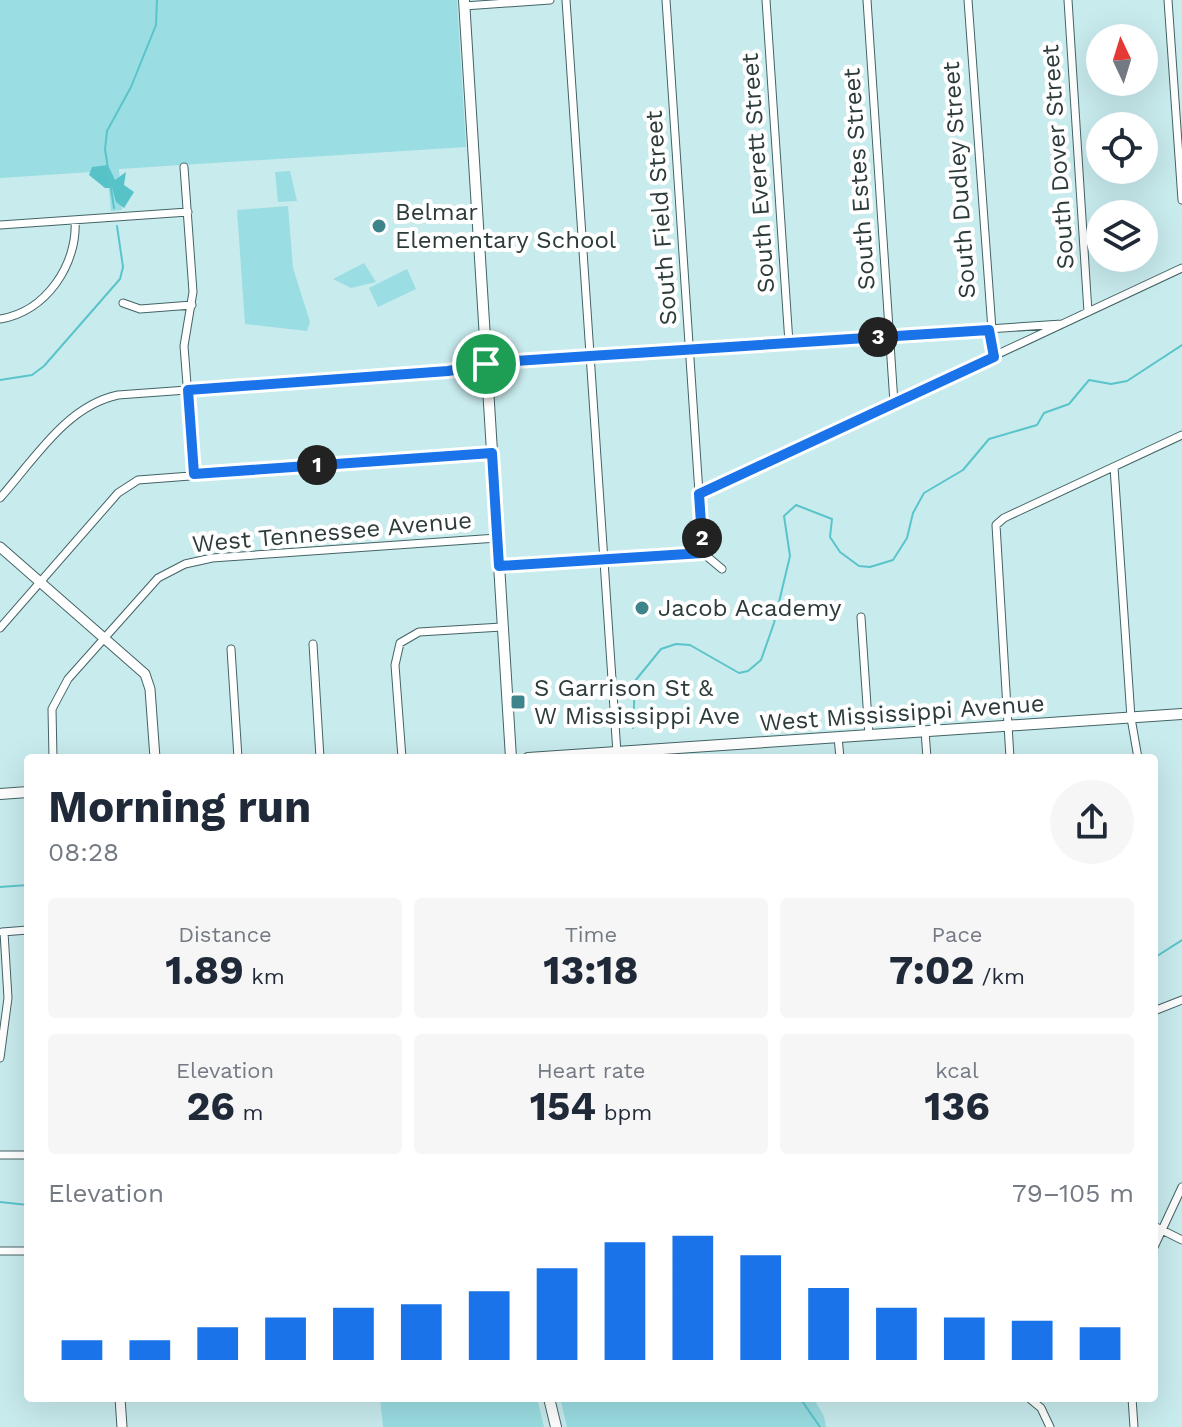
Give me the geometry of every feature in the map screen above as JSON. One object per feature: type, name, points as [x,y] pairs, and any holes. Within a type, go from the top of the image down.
[{"type":"main road","points":[[464,3],[511,754]]},
{"type":"main road","name":"West Mississippi Avenue","points":[[599,754],[683,753],[838,737],[1182,714]]},
{"type":"main road","points":[[0,794],[24,792]]},
{"type":"main road","points":[[550,1402],[556,1427]]},
{"type":"street","points":[[464,3],[550,0]]},
{"type":"street","points":[[566,0],[617,753]]},
{"type":"street","name":"South Field Street","points":[[666,0],[703,553]]},
{"type":"street","name":"South Everett Street","points":[[766,0],[789,343]]},
{"type":"street","name":"South Estes Street","points":[[867,0],[894,403]]},
{"type":"street","name":"South Dudley Street","points":[[968,0],[989,330],[994,357]]},
{"type":"street","name":"South Dover Street","points":[[1068,0],[1088,312]]},
{"type":"street","points":[[1168,0],[1182,200]]},
{"type":"street","points":[[184,167],[192,305],[184,336],[194,474]]},
{"type":"street","points":[[0,225],[188,212]]},
{"type":"street","points":[[0,319],[29,309],[66,270],[75,249],[75,220]]},
{"type":"street","points":[[699,494],[1182,268]]},
{"type":"street","points":[[123,303],[140,309],[192,305]]},
{"type":"street","points":[[0,498],[67,421],[90,405],[118,395],[448,371],[486,364],[590,356],[1062,324]]},
{"type":"street","points":[[1010,754],[996,525],[1004,518],[1182,435]]},
{"type":"street","points":[[0,628],[124,487],[146,478],[492,453]]},
{"type":"street","points":[[1114,467],[1131,718],[1137,754]]},
{"type":"street","name":"West Tennessee Avenue","points":[[53,754],[51,724],[57,696],[158,578],[196,561],[497,538]]},
{"type":"street","points":[[0,547],[148,679],[155,754]]},
{"type":"street","points":[[499,566],[703,553],[722,569]]},
{"type":"street","points":[[861,617],[869,735]]},
{"type":"street","points":[[402,754],[395,665],[400,643],[419,632],[502,627]]},
{"type":"street","points":[[313,644],[320,754]]},
{"type":"street","points":[[231,649],[238,754]]},
{"type":"street","points":[[925,731],[927,754]]},
{"type":"street","points":[[838,737],[840,754]]},
{"type":"street","points":[[0,1058],[8,998],[2,932],[24,930]]},
{"type":"street","points":[[1158,1009],[1182,1000]]},
{"type":"street","points":[[0,1155],[24,1155]]},
{"type":"street","points":[[1182,1187],[1158,1228],[1182,1240]]},
{"type":"street","points":[[0,1251],[24,1251]]},
{"type":"street","points":[[120,1402],[122,1427]]},
{"type":"street","points":[[1034,1402],[1041,1408],[1050,1427]]},
{"type":"street","points":[[1132,1402],[1134,1427]]},
{"type":"shaded area","points":[[0,0],[457,0],[466,147],[119,169],[122,210],[111,211],[107,171],[0,178]]},
{"type":"shaded area","points":[[108,165],[115,180],[126,172],[124,185],[134,192],[124,208],[116,202],[112,188],[105,188],[89,175],[92,167]]},
{"type":"shaded area","points":[[290,171],[297,201],[278,202],[275,172]]},
{"type":"shaded area","points":[[288,206],[293,268],[310,322],[307,331],[245,324],[237,210]]},
{"type":"shaded area","points":[[364,263],[376,282],[351,288],[333,279]]},
{"type":"shaded area","points":[[407,269],[416,289],[378,307],[369,288]]},
{"type":"shaded area","points":[[380,1402],[538,1402],[544,1427],[383,1427]]},
{"type":"shaded area","points":[[561,1402],[815,1402],[824,1416],[826,1427],[567,1427]]},
{"type":"waterway","points":[[114,208],[105,149],[107,131],[131,87],[156,25],[157,0]]},
{"type":"waterway","points":[[0,380],[32,375],[44,366],[120,279],[123,267],[117,226]]},
{"type":"waterway","points":[[633,728],[635,681],[661,649],[676,644],[690,645],[739,673],[748,671],[761,660],[774,623],[790,556],[784,516],[796,505],[832,519],[830,537],[840,552],[859,566],[870,567],[893,560],[907,538],[913,513],[924,493],[963,470],[989,439],[1037,425],[1044,413],[1069,404],[1089,380],[1111,384],[1127,381],[1182,345]]},
{"type":"waterway","points":[[0,887],[24,885]]},
{"type":"waterway","points":[[1158,955],[1182,940]]},
{"type":"waterway","points":[[0,1202],[24,1205]]},
{"type":"waterway","points":[[803,1402],[820,1427]]},
{"type":"place","name":"Belmar Elementary School","points":[[379,226]]},
{"type":"place","name":"Jacob Academy","points":[[642,608]]},
{"type":"place","name":"S Garrison St & W Mississippi Ave","points":[[518,702]]},
{"type":"route","points":[[989,330],[994,357],[699,494],[703,553],[499,566],[492,453],[194,474],[188,390],[448,371],[486,364],[989,330]]}]
